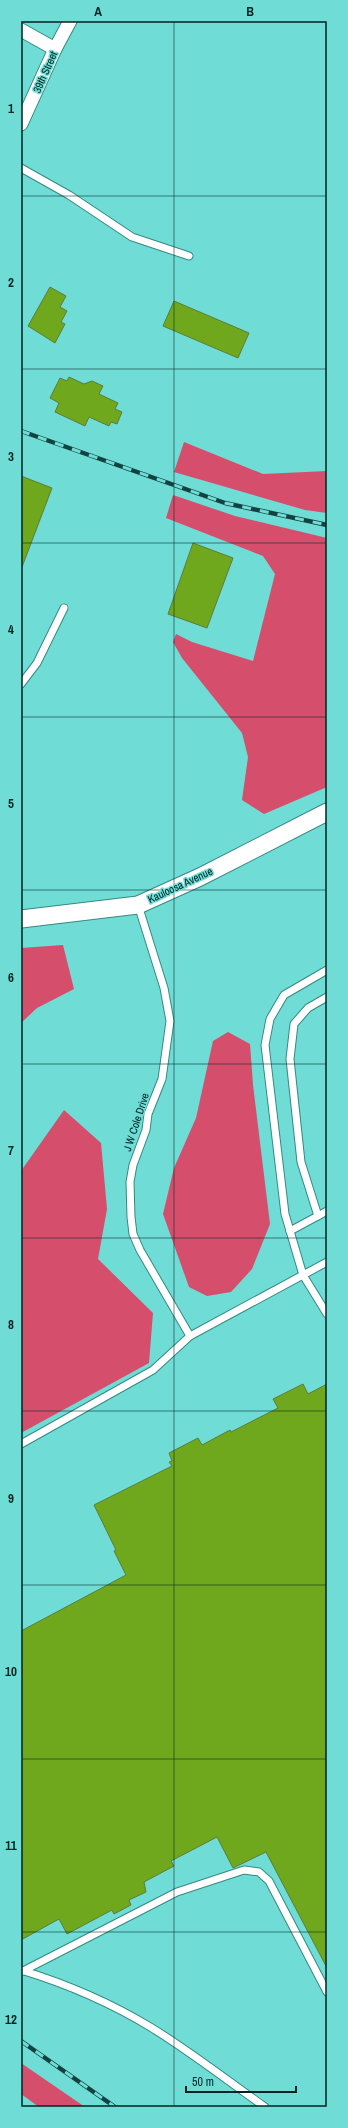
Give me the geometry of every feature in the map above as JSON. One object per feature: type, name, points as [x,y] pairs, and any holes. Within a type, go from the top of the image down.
[{"type":"street","name":"39th Street","points":[[21,124],[55,49],[70,21]]},
{"type":"street","points":[[21,30],[55,49]]},
{"type":"street","name":"Kauloosa Avenue","points":[[21,919],[138,905],[200,877],[327,812]]},
{"type":"lane","points":[[21,168],[69,195],[132,237],[189,256]]},
{"type":"lane","points":[[21,684],[37,663],[64,608]]},
{"type":"lane","name":"J W Cole Drive","points":[[138,905],[164,988],[170,1021],[162,1079],[148,1114],[146,1130],[133,1165],[130,1182],[133,1234],[140,1250],[190,1336]]},
{"type":"lane","points":[[327,970],[284,995],[270,1019],[265,1045],[285,1214],[303,1275],[327,1314]]},
{"type":"lane","points":[[318,1216],[301,1162],[290,1059],[294,1024],[308,1008],[327,997]]},
{"type":"lane","points":[[290,1231],[327,1211]]},
{"type":"lane","points":[[21,1444],[154,1370],[190,1336],[327,1262]]},
{"type":"lane","points":[[22,1971],[177,1892],[244,1870],[259,1872],[269,1881],[327,1992]]},
{"type":"lane","points":[[22,1971],[54,1980],[101,2000],[152,2028],[265,2107]]},
{"type":"shaded area","points":[[184,442],[263,474],[327,471],[327,513],[305,510],[174,472]]},
{"type":"shaded area","points":[[173,495],[235,516],[327,538],[327,787],[264,814],[242,800],[248,757],[242,733],[182,658],[173,642],[176,634],[192,642],[253,661],[275,574],[263,556],[166,518]]},
{"type":"shaded area","points":[[63,945],[74,989],[37,1008],[21,1023],[21,948]]},
{"type":"shaded area","points":[[228,1032],[250,1044],[253,1085],[270,1224],[252,1269],[231,1292],[207,1296],[189,1287],[163,1214],[174,1168],[196,1118],[213,1041]]},
{"type":"shaded area","points":[[64,1110],[101,1143],[107,1209],[98,1259],[153,1313],[149,1363],[21,1433],[21,1171]]},
{"type":"shaded area","points":[[21,2063],[85,2107],[39,2107],[21,2094]]},
{"type":"building","points":[[50,287],[66,296],[60,307],[67,311],[61,322],[65,324],[55,343],[28,326]]},
{"type":"building","points":[[174,301],[249,333],[238,358],[163,326]]},
{"type":"building","points":[[69,377],[84,384],[92,381],[103,386],[99,394],[118,403],[115,409],[122,412],[117,424],[111,422],[109,426],[89,417],[85,426],[55,412],[59,403],[50,398],[60,378],[67,381]]},
{"type":"building","points":[[21,476],[52,488],[22,567],[21,567]]},
{"type":"building","points":[[193,543],[233,558],[207,628],[168,614]]},
{"type":"building","points":[[303,1384],[308,1394],[327,1384],[327,1968],[266,1852],[233,1868],[217,1837],[171,1861],[174,1866],[144,1882],[146,1892],[129,1900],[131,1905],[114,1914],[112,1910],[67,1934],[59,1919],[21,1940],[21,1631],[126,1575],[114,1551],[116,1550],[94,1505],[172,1466],[169,1462],[172,1461],[169,1453],[198,1438],[202,1445],[230,1430],[231,1432],[278,1408],[273,1399]]},
{"type":"railway","points":[[21,431],[225,503],[327,525]]},
{"type":"railway","points":[[21,2041],[115,2107]]}]
